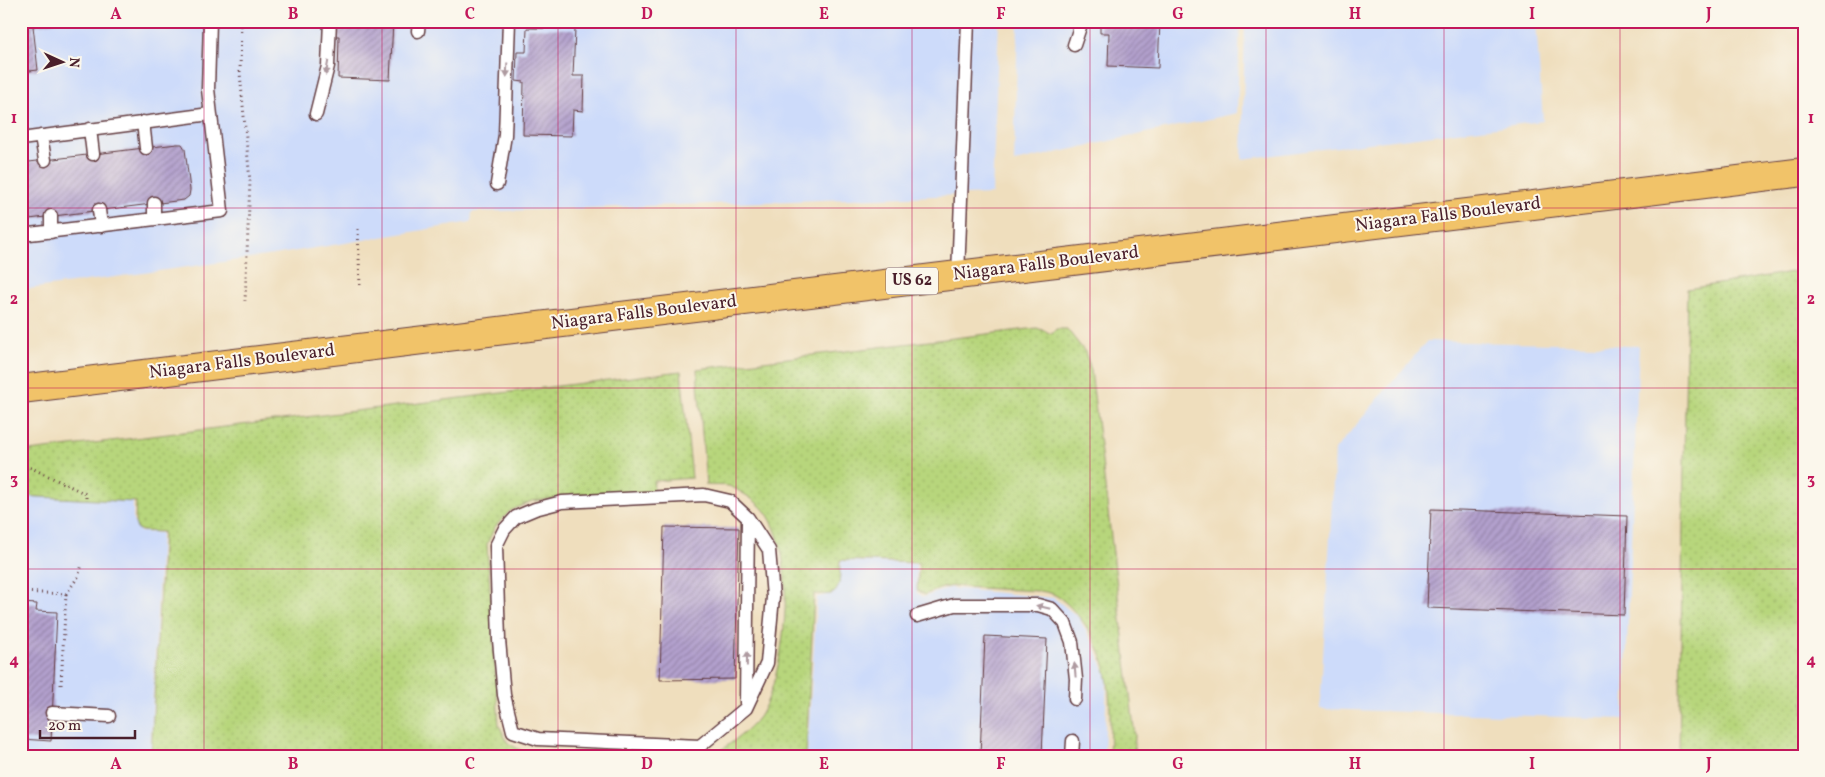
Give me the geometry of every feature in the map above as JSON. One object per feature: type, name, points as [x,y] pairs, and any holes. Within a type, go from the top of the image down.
[{"type":"main road","name":"Niagara Falls Boulevard","points":[[21,389],[1804,172]]},
{"type":"lane","points":[[21,236],[222,211],[208,89],[210,21]]},
{"type":"lane","points":[[316,114],[328,66],[330,21]]},
{"type":"lane","points":[[497,184],[505,135],[509,21]]},
{"type":"lane","points":[[958,275],[968,21]]},
{"type":"lane","points":[[1074,45],[1082,21]]},
{"type":"lane","points":[[21,139],[210,114]]},
{"type":"lane","points":[[143,122],[146,148]]},
{"type":"lane","points":[[90,129],[93,154]]},
{"type":"lane","points":[[41,136],[45,160]]},
{"type":"lane","points":[[154,204],[154,219]]},
{"type":"lane","points":[[99,210],[101,226]]},
{"type":"lane","points":[[51,216],[51,232]]},
{"type":"lane","points":[[704,495],[730,500],[748,518],[769,550],[773,597],[766,663],[746,708],[700,746],[538,740],[512,731],[504,695],[499,640],[496,546],[504,530],[516,517],[535,508],[562,502],[704,495]]},
{"type":"lane","points":[[746,708],[748,518]]},
{"type":"lane","points":[[917,616],[954,606],[1038,605],[1052,609],[1065,623],[1072,642],[1076,680],[1075,699]]},
{"type":"lane","points":[[52,713],[109,716]]},
{"type":"lane","points":[[1072,756],[1073,741]]},
{"type":"path","points":[[241,21],[240,73],[250,181],[245,301]]},
{"type":"path","points":[[358,228],[360,286]]},
{"type":"path","points":[[21,463],[86,494],[86,499]]},
{"type":"path","points":[[61,684],[66,594],[78,577],[82,565]]},
{"type":"path","points":[[22,603],[22,592],[66,594]]},
{"type":"shaded area","points":[[21,21],[999,21],[992,194],[472,212],[471,222],[273,255],[21,290]]},
{"type":"shaded area","points":[[1018,21],[1240,21],[1237,113],[1014,162]]},
{"type":"shaded area","points":[[1245,21],[1536,21],[1543,121],[1242,159]]},
{"type":"shaded area","points":[[1427,341],[1639,346],[1624,719],[1320,709],[1335,450]]},
{"type":"shaded area","points":[[21,496],[133,502],[133,521],[140,532],[161,533],[150,756],[21,755]]},
{"type":"shaded area","points":[[841,561],[916,564],[917,593],[923,597],[949,588],[1054,598],[1078,617],[1094,644],[1107,678],[1104,756],[807,756],[817,597],[833,594],[838,587]]},
{"type":"green space","points":[[1804,270],[1804,756],[1679,756],[1687,289]]},
{"type":"green space","points":[[1037,328],[1052,334],[1056,329],[1067,329],[1085,352],[1091,370],[1135,736],[1134,756],[1109,756],[1110,700],[1108,683],[1099,649],[1079,617],[1061,598],[1040,591],[953,586],[924,595],[917,590],[919,563],[840,560],[840,579],[835,592],[831,594],[814,594],[806,756],[712,756],[754,723],[769,697],[777,671],[782,640],[785,576],[780,546],[772,521],[758,504],[729,486],[706,485],[697,369]]},
{"type":"green space","points":[[681,371],[692,478],[654,481],[653,495],[532,501],[510,511],[495,527],[487,544],[499,725],[508,743],[530,756],[151,756],[163,532],[137,529],[135,523],[136,502],[21,496],[21,452]]},
{"type":"building","points":[[21,21],[60,21],[33,26],[38,70],[21,72]]},
{"type":"building","points":[[333,21],[393,21],[390,80],[338,78],[339,36],[332,36]]},
{"type":"building","points":[[1100,21],[1160,21],[1158,68],[1108,66],[1109,33],[1100,33]]},
{"type":"building","points":[[527,28],[575,29],[573,76],[584,76],[583,111],[573,110],[572,136],[523,135],[524,82],[516,81],[517,52],[526,52]]},
{"type":"building","points":[[182,144],[185,149],[190,190],[189,196],[184,200],[21,220],[21,163]]},
{"type":"building","points":[[1431,509],[1627,516],[1624,615],[1427,608]]},
{"type":"building","points":[[664,527],[739,528],[735,679],[660,680]]},
{"type":"building","points":[[21,603],[37,604],[36,611],[57,612],[51,741],[21,739]]},
{"type":"building","points":[[985,636],[1047,639],[1042,756],[980,756]]}]
